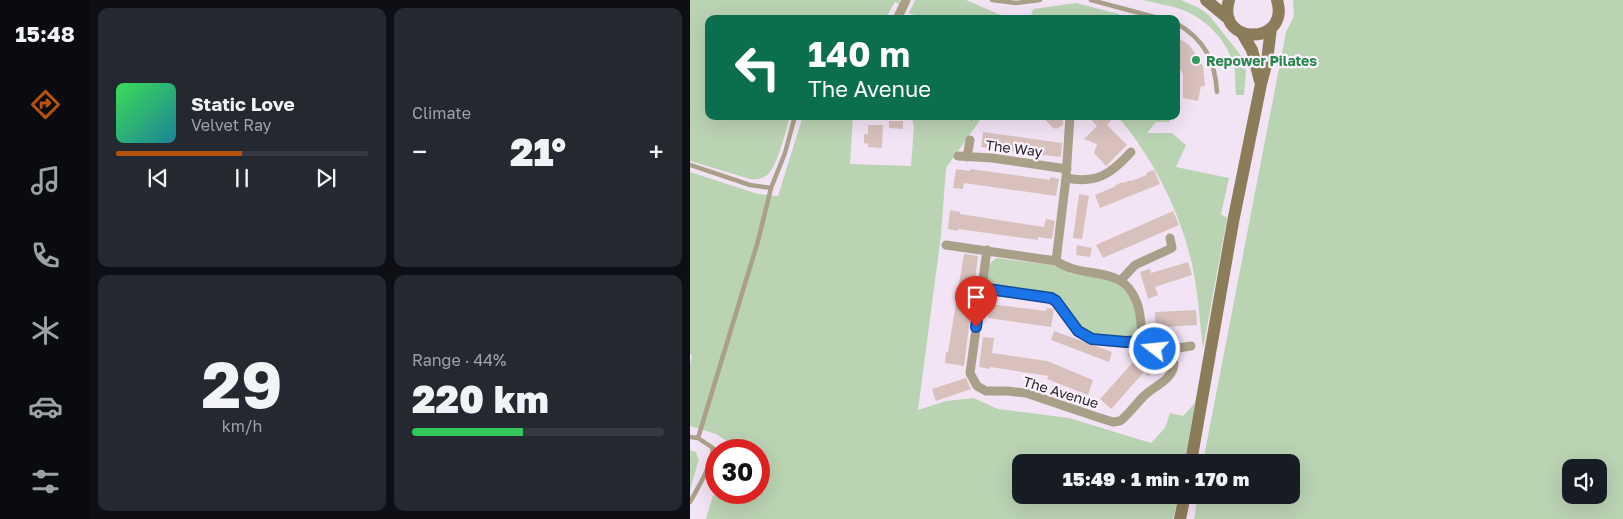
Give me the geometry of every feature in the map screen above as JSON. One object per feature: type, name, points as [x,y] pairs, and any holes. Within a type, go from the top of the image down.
[{"type":"main road","points":[[1206,0],[1229,19],[1236,29],[1242,33],[1252,50],[1261,84]]},
{"type":"main road","points":[[1229,0],[1227,11],[1229,19]]},
{"type":"main road","points":[[1192,454],[1232,232],[1267,61],[1271,28],[1278,16],[1277,0]]},
{"type":"main road","points":[[1242,33],[1259,34],[1271,28]]},
{"type":"main road","points":[[1180,519],[1183,504]]},
{"type":"street","points":[[901,15],[906,0]]},
{"type":"street","points":[[1060,264],[1070,120]]},
{"type":"street","name":"The Way","points":[[970,140],[962,157],[992,158],[1066,174],[1079,181],[1102,176],[1118,166],[1131,152]]},
{"type":"street","points":[[1118,166],[1125,173]]},
{"type":"street","points":[[1121,280],[1135,265],[1174,252],[1170,238]]},
{"type":"street","points":[[946,245],[987,250],[1060,264],[1081,271],[1110,275],[1121,280],[1134,294],[1144,341],[1155,349],[1166,350],[1191,346]]},
{"type":"street","name":"The Avenue","points":[[987,250],[970,373],[977,386],[986,391],[1026,393],[1113,422],[1120,421],[1144,396],[1166,380],[1172,373],[1174,363],[1166,350]]},
{"type":"street","points":[[981,288],[1051,298],[1056,301],[1078,331],[1092,339],[1137,343],[1144,341]]},
{"type":"lane","points":[[992,0],[1016,3],[1040,0]]},
{"type":"lane","points":[[1091,0],[1147,15]]},
{"type":"lane","points":[[1180,25],[1199,41],[1208,54],[1212,63],[1217,92]]},
{"type":"lane","points":[[698,438],[758,240],[771,188],[785,153],[794,120]]},
{"type":"lane","points":[[690,165],[750,185],[771,188]]},
{"type":"lane","points":[[690,436],[698,438],[713,448],[711,462],[690,502]]},
{"type":"green space","points":[[690,0],[900,0],[899,4],[895,2],[887,15],[705,15],[705,120],[789,120],[774,166],[766,176],[760,179],[750,179],[690,161]]},
{"type":"green space","points":[[915,0],[966,0],[1001,15],[914,15],[909,13]]},
{"type":"green space","points":[[1142,0],[1181,0],[1209,15],[1242,57],[1246,71],[1244,95],[1236,95],[1235,70],[1231,57],[1227,48],[1207,24],[1180,9]]},
{"type":"green space","points":[[1293,0],[1623,0],[1623,519],[1194,519],[1196,504],[1300,504],[1300,454],[1205,454],[1286,32],[1294,16]]},
{"type":"green space","points":[[1076,3],[1119,14],[1031,15],[1033,9]]},
{"type":"green space","points":[[802,120],[853,120],[850,164],[911,166],[914,126],[912,120],[980,120],[946,168],[941,235],[918,410],[946,401],[973,398],[998,409],[1069,418],[1151,443],[1165,428],[1170,413],[1183,416],[1195,403],[1186,454],[1012,454],[1012,504],[1177,504],[1173,519],[706,519],[710,504],[770,504],[770,439],[724,439],[716,434],[690,426],[690,364],[692,357],[690,353],[690,172],[758,194],[778,196]]},
{"type":"green space","points":[[1120,120],[1170,120],[1170,122],[1156,122],[1147,133],[1172,133],[1186,145],[1176,167],[1229,178],[1221,214],[1227,218],[1203,349],[1198,297],[1191,258],[1184,236],[1167,193],[1131,133]]},
{"type":"green space","points":[[997,258],[1053,265],[1072,274],[1103,278],[1117,283],[1128,294],[1136,311],[1138,336],[1134,339],[1104,336],[1083,330],[1051,294],[986,284],[989,266]]},
{"type":"green space","points":[[690,450],[696,452],[699,459],[690,490]]},
{"type":"building","points":[[1180,39],[1190,46],[1203,66],[1205,86],[1201,86],[1198,101],[1183,98],[1183,74],[1180,69]]},
{"type":"building","points":[[1046,120],[1063,120],[1063,125],[1056,129]]},
{"type":"building","points":[[1092,120],[1111,120],[1107,125],[1127,145],[1106,166],[1094,153],[1097,144],[1084,139],[1097,126]]},
{"type":"building","points":[[889,121],[903,121],[903,129],[889,128]]},
{"type":"building","points":[[868,125],[883,125],[882,148],[868,147],[868,144],[864,143],[864,134],[868,134]]},
{"type":"building","points":[[983,132],[1062,143],[1061,157],[981,147]]},
{"type":"building","points":[[956,169],[970,171],[970,169],[1050,180],[1050,177],[1059,179],[1056,196],[964,183],[963,189],[953,188]]},
{"type":"building","points":[[1154,170],[1160,184],[1100,208],[1095,195],[1115,185],[1147,175],[1146,173]]},
{"type":"building","points":[[1079,194],[1089,196],[1082,239],[1073,238]]},
{"type":"building","points":[[950,210],[960,212],[960,214],[1044,227],[1046,219],[1055,221],[1052,239],[1038,237],[1038,240],[948,229]]},
{"type":"building","points":[[1173,211],[1179,225],[1103,258],[1096,245]]},
{"type":"building","points":[[1077,245],[1092,248],[1090,257],[1076,255]]},
{"type":"building","points":[[964,254],[978,256],[964,366],[945,363]]},
{"type":"building","points":[[1188,262],[1192,275],[1155,287],[1158,295],[1148,299],[1140,272],[1150,269],[1151,273]]},
{"type":"building","points":[[990,304],[1046,311],[1047,308],[1054,309],[1051,327],[988,318]]},
{"type":"building","points":[[1196,310],[1197,325],[1164,327],[1164,330],[1156,331],[1155,312]]},
{"type":"building","points":[[1054,331],[1112,352],[1109,362],[1051,340]]},
{"type":"building","points":[[983,337],[994,338],[992,353],[1047,361],[1093,380],[1088,395],[1047,379],[1048,376],[979,367]]},
{"type":"building","points":[[1136,348],[1156,369],[1148,376],[1144,372],[1111,409],[1100,399],[1134,361],[1128,355]]},
{"type":"building","points":[[966,378],[971,389],[936,401],[932,389]]},
{"type":"place","name":"Repower Pilates","points":[[1196,60]]},
{"type":"route","points":[[976,327],[981,288],[1051,298],[1056,301],[1078,331],[1092,339],[1137,343],[1144,341],[1148,346],[1155,349]]}]
